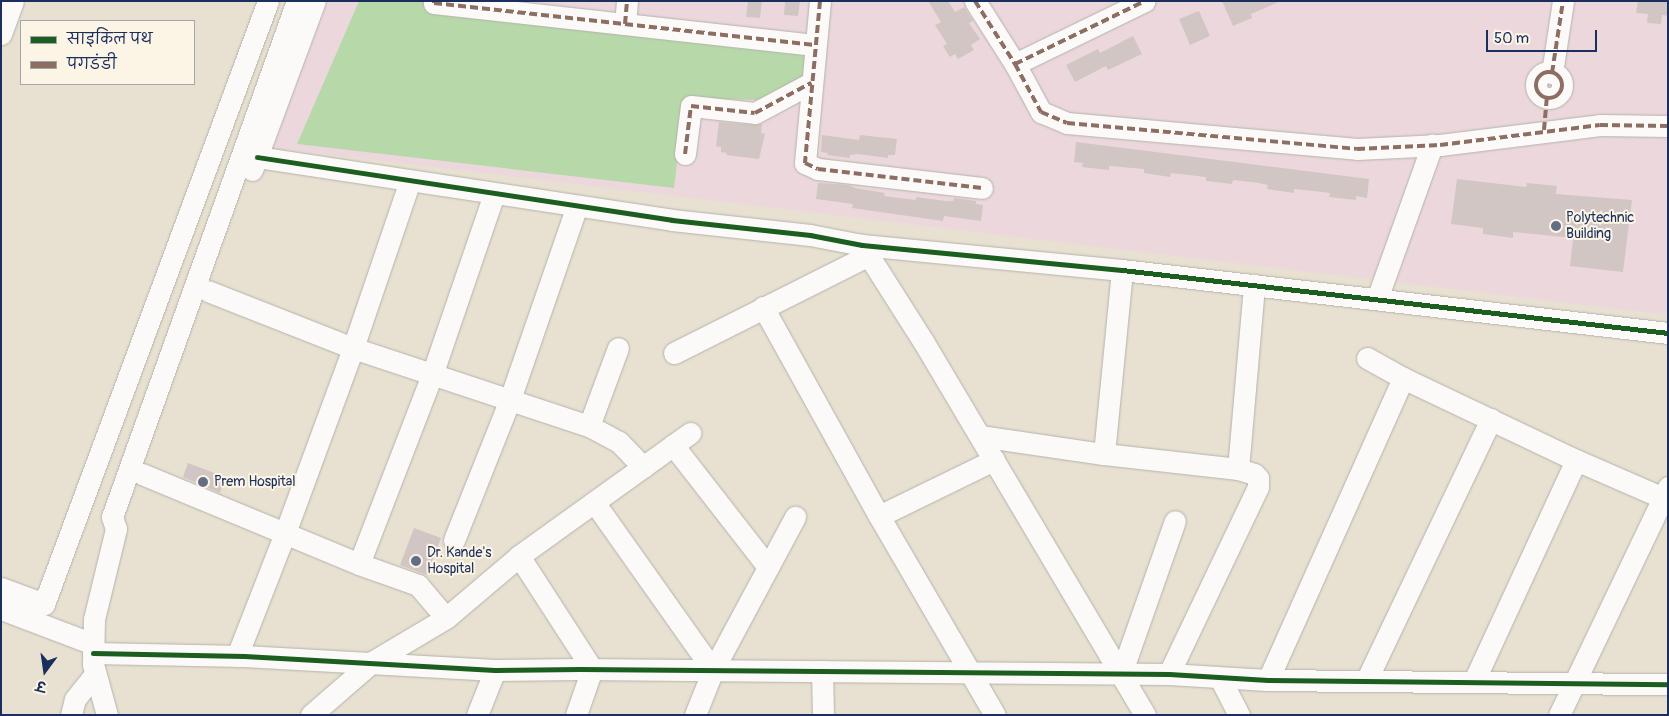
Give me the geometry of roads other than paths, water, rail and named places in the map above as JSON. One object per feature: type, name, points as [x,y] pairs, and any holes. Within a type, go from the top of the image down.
[{"type":"street","points":[[1,34],[13,1]]},
{"type":"street","points":[[1,588],[44,604],[268,1]]},
{"type":"street","points":[[107,715],[96,674],[93,648],[94,619],[116,529],[112,516],[298,1]]},
{"type":"street","points":[[116,529],[125,522],[315,1]]},
{"type":"street","points":[[434,1],[434,3],[815,45]]},
{"type":"street","points":[[625,24],[627,1]]},
{"type":"street","points":[[820,1],[803,161],[806,165],[818,169],[982,188]]},
{"type":"street","points":[[976,1],[1015,64],[1041,112],[1067,123],[1357,149],[1432,145],[1544,130],[1600,125],[1668,126]]},
{"type":"street","points":[[1015,64],[1144,1]]},
{"type":"street","points":[[1544,130],[1547,98],[1556,96],[1562,88],[1560,78],[1552,73],[1563,1]]},
{"type":"street","points":[[685,154],[691,106],[755,113],[811,83]]},
{"type":"street","points":[[1378,299],[1432,145]]},
{"type":"street","points":[[257,157],[672,220],[810,235],[866,250],[1122,270],[1668,333]]},
{"type":"street","points":[[237,656],[285,533],[353,348],[410,181]]},
{"type":"street","points":[[359,564],[432,375],[494,194]]},
{"type":"street","points":[[454,540],[509,402],[577,206]]},
{"type":"street","points":[[674,353],[763,307],[866,250]]},
{"type":"street","points":[[866,250],[980,436],[1145,715]]},
{"type":"street","points":[[1104,454],[1122,270]]},
{"type":"street","points":[[1238,469],[1254,285]]},
{"type":"street","points":[[208,291],[353,348],[509,402],[589,426],[619,442],[643,467]]},
{"type":"street","points":[[763,307],[879,516],[995,715]]},
{"type":"street","points":[[589,426],[618,348]]},
{"type":"street","points":[[1366,358],[1402,378],[1576,460],[1666,495],[1559,715]]},
{"type":"street","points":[[1268,680],[1402,378]]},
{"type":"street","points":[[1367,679],[1491,420]]},
{"type":"street","points":[[311,715],[372,662],[446,618],[519,556],[690,433]]},
{"type":"street","points":[[980,436],[1104,454],[1238,469],[1254,474],[1258,478],[1258,487],[1170,674]]},
{"type":"street","points":[[673,445],[768,568]]},
{"type":"street","points":[[879,516],[994,460]]},
{"type":"street","points":[[1474,682],[1576,460]]},
{"type":"street","points":[[142,474],[359,564],[418,585],[446,618]]},
{"type":"street","points":[[594,502],[713,670]]},
{"type":"street","points":[[695,715],[713,670],[795,517]]},
{"type":"street","points":[[1121,674],[1175,521]]},
{"type":"street","points":[[519,556],[592,669]]},
{"type":"street","points":[[1,609],[93,648],[495,670],[592,669],[1170,674],[1268,680],[1367,679],[1668,684]]},
{"type":"street","points":[[576,715],[592,669]]},
{"type":"street","points":[[477,715],[495,670]]},
{"type":"street","points":[[822,671],[823,715]]},
{"type":"street","points":[[71,715],[75,699],[96,674]]},
{"type":"street","points":[[1220,678],[1239,715]]},
{"type":"place","name":"Polytechnic Building","points":[[1556,226]]},
{"type":"place","name":"Prem Hospital","points":[[203,482]]},
{"type":"place","name":"Dr. Kande's Hospital","points":[[416,561]]}]
